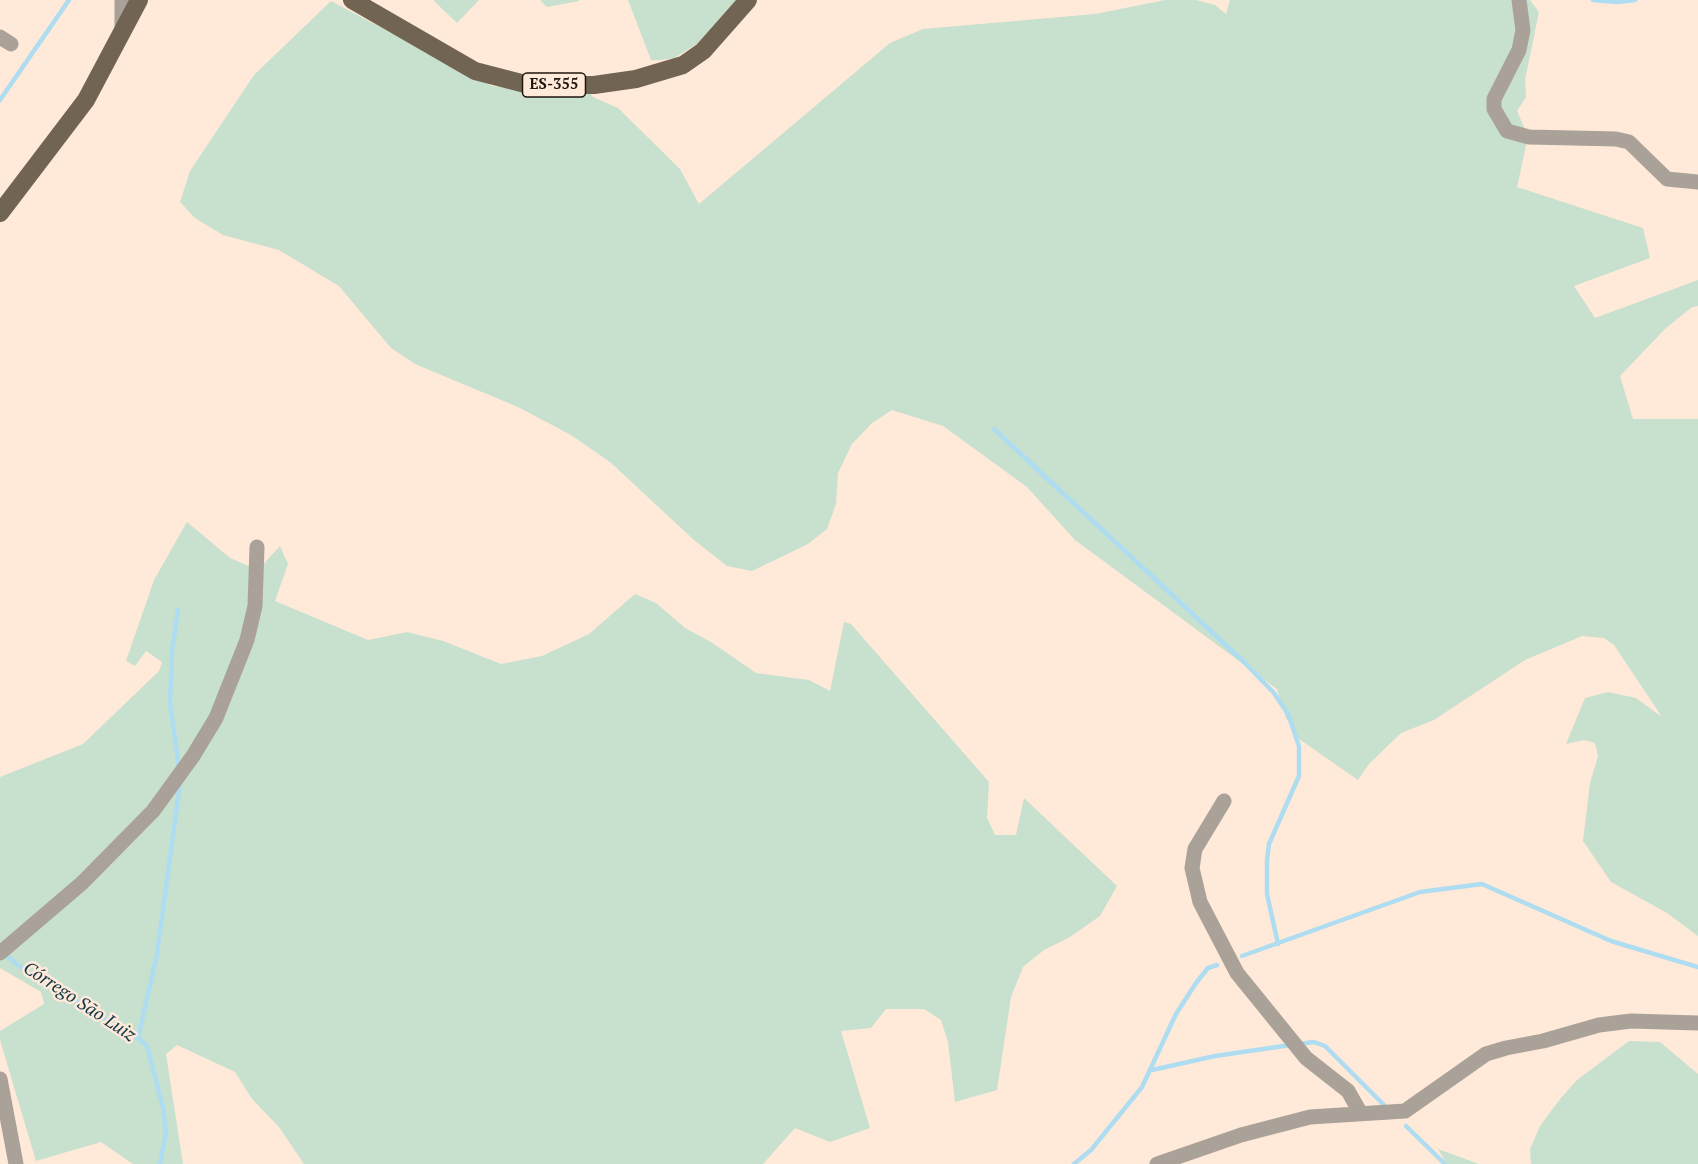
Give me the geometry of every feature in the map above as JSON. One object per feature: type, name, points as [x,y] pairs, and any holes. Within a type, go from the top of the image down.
[{"type":"main road","points":[[0,213],[86,100],[139,0]]},
{"type":"main road","name":"ES-355","points":[[352,0],[475,71],[529,85],[604,83],[636,79],[683,65],[703,51],[748,0]]},
{"type":"street","points":[[122,0],[122,29]]},
{"type":"street","points":[[1520,0],[1523,30],[1519,50],[1494,99],[1494,109],[1507,131],[1529,137],[1616,139],[1629,142],[1667,179],[1698,182]]},
{"type":"street","points":[[0,953],[82,883],[153,811],[193,756],[216,718],[247,640],[255,606],[257,547]]},
{"type":"street","points":[[1224,801],[1195,849],[1192,868],[1200,902],[1237,973],[1306,1058],[1348,1091],[1360,1112]]},
{"type":"street","points":[[1157,1164],[1241,1135],[1310,1117],[1360,1112],[1377,1115],[1405,1112],[1486,1054],[1506,1048],[1544,1041],[1599,1025],[1631,1021],[1698,1023]]},
{"type":"street","points":[[0,1079],[16,1164]]},
{"type":"green space","points":[[433,0],[479,0],[457,23]]},
{"type":"green space","points":[[540,0],[579,0],[579,1],[547,7]]},
{"type":"green space","points":[[628,0],[736,0],[697,44],[674,58],[651,60]]},
{"type":"green space","points":[[1165,0],[1196,0],[1215,5],[1226,14],[1230,0],[1530,0],[1539,12],[1525,80],[1526,97],[1517,111],[1528,136],[1517,187],[1643,228],[1650,258],[1574,286],[1595,318],[1698,280],[1698,306],[1692,307],[1665,329],[1620,376],[1633,419],[1698,419],[1698,936],[1667,913],[1611,882],[1583,841],[1590,783],[1598,756],[1595,743],[1584,740],[1566,744],[1585,698],[1608,692],[1636,698],[1662,717],[1614,645],[1604,638],[1582,636],[1525,660],[1434,720],[1401,733],[1369,764],[1358,780],[1299,739],[1286,718],[1277,689],[1075,540],[1027,487],[943,426],[892,410],[872,423],[852,444],[838,473],[836,504],[827,529],[808,544],[752,571],[727,566],[694,540],[610,462],[571,435],[518,407],[415,364],[391,348],[339,286],[279,250],[223,235],[195,218],[180,202],[190,171],[254,75],[331,1],[492,86],[529,91],[587,89],[593,97],[618,108],[680,169],[699,204],[890,43],[923,29],[1095,14]]},
{"type":"green space","points":[[187,522],[230,558],[258,570],[280,546],[288,564],[275,601],[368,640],[407,632],[443,641],[501,664],[542,656],[589,634],[635,594],[656,603],[685,628],[711,642],[756,673],[809,680],[830,691],[844,622],[851,624],[989,782],[987,818],[995,835],[1016,835],[1024,798],[1117,886],[1100,916],[1070,937],[1044,950],[1023,967],[1011,997],[997,1090],[955,1102],[948,1042],[941,1020],[924,1009],[886,1009],[871,1028],[841,1031],[870,1128],[830,1142],[795,1128],[763,1164],[304,1164],[279,1127],[252,1099],[235,1072],[177,1045],[166,1054],[183,1164],[133,1164],[101,1142],[36,1161],[0,1040],[0,1031],[44,1004],[41,992],[0,968],[0,777],[83,744],[159,671],[162,662],[146,651],[135,666],[126,661],[154,580]]},
{"type":"green space","points":[[1629,1041],[1660,1042],[1698,1074],[1698,1164],[1531,1164],[1530,1149],[1540,1126],[1560,1099],[1577,1080]]},
{"type":"green space","points":[[1438,1149],[1479,1164],[1447,1164]]},
{"type":"waterway","points":[[0,100],[69,0]]},
{"type":"waterway","points":[[1593,0],[1617,2],[1635,0]]},
{"type":"waterway","points":[[994,429],[1243,661],[1274,693],[1288,714],[1299,746],[1299,776],[1269,844],[1267,860],[1267,894],[1278,944]]},
{"type":"waterway","points":[[178,610],[172,651],[170,703],[179,769]]},
{"type":"waterway","points":[[138,1038],[157,954],[180,783]]},
{"type":"waterway","points":[[1242,956],[1420,892],[1482,884],[1611,941],[1698,967]]},
{"type":"waterway","name":"Córrego São Luiz","points":[[4,954],[31,975],[138,1038],[147,1046],[163,1108],[166,1132],[160,1164]]},
{"type":"waterway","points":[[1074,1164],[1091,1150],[1142,1087],[1176,1014],[1208,968],[1217,965]]},
{"type":"waterway","points":[[1299,1044],[1314,1042],[1325,1046],[1384,1105]]},
{"type":"waterway","points":[[1152,1070],[1215,1056],[1291,1045]]},
{"type":"waterway","points":[[1406,1126],[1445,1164]]}]
